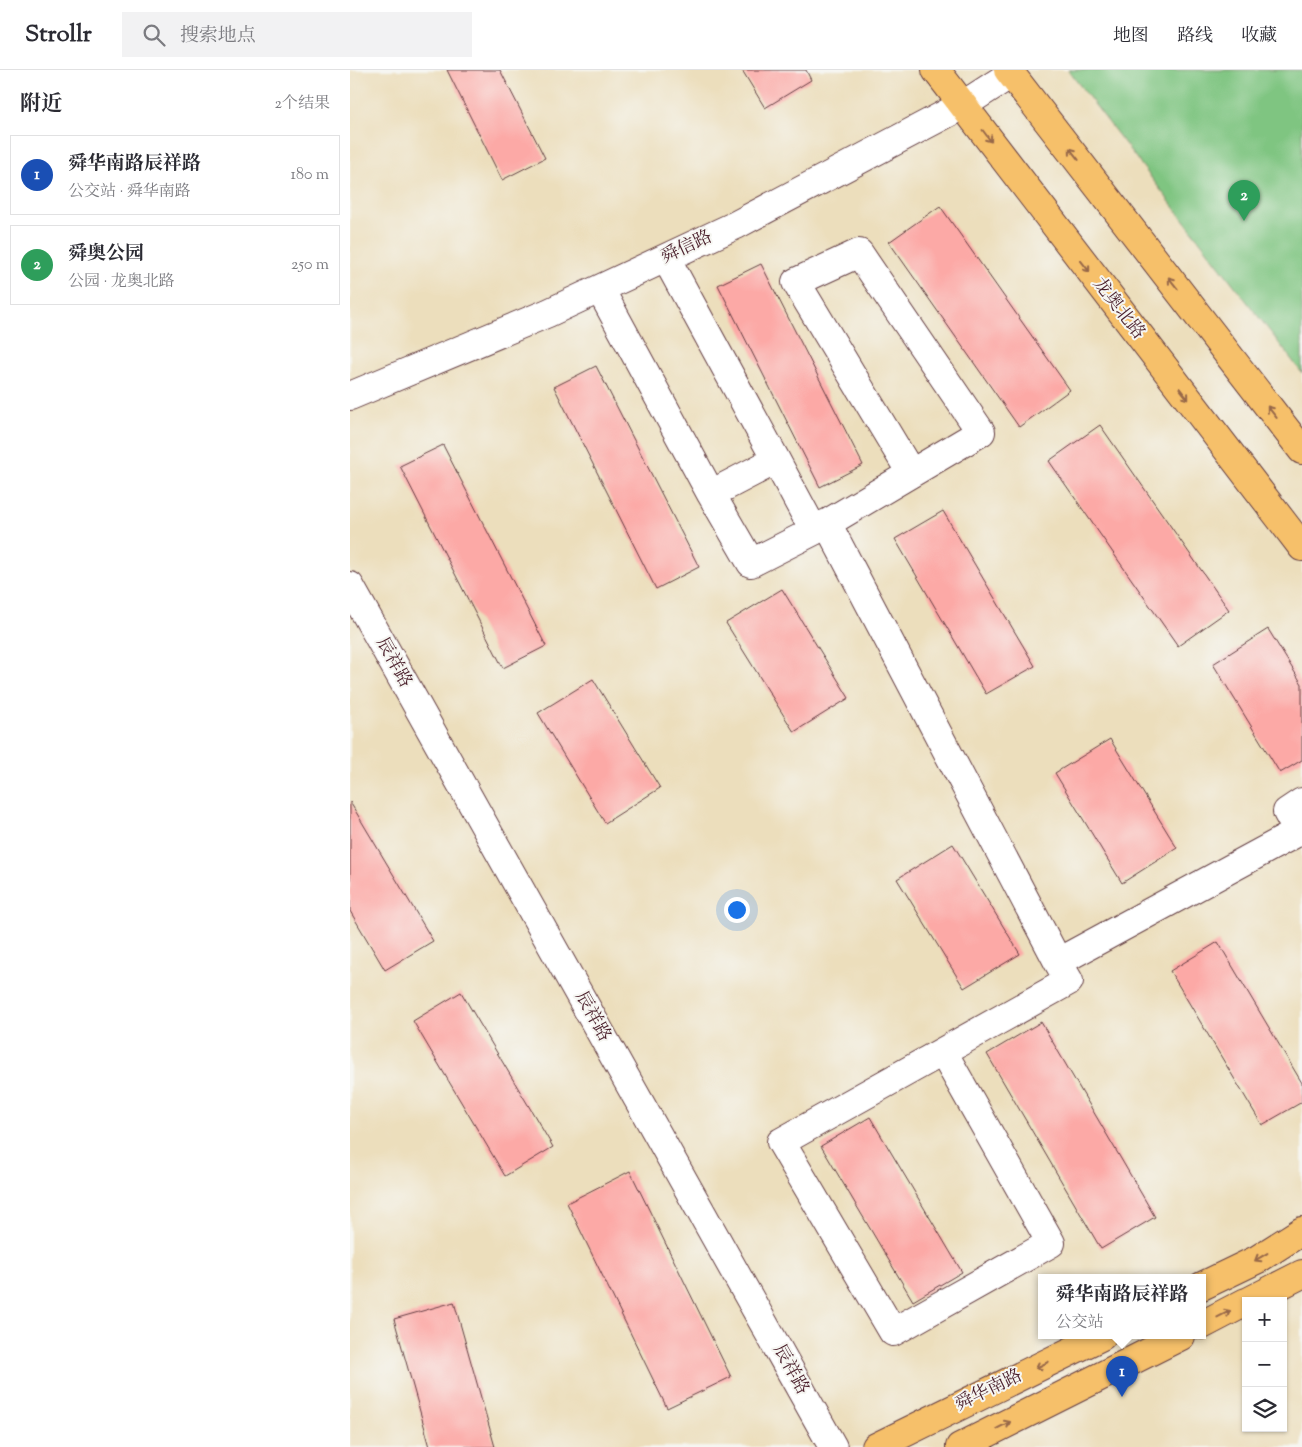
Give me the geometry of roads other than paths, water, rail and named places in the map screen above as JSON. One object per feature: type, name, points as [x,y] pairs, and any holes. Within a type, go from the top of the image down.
[{"type":"main road","name":"龙奥北路","points":[[936,70],[1302,547]]},
{"type":"main road","points":[[1010,72],[1302,450]]},
{"type":"main road","points":[[1206,1284],[1258,1259],[1302,1231]]},
{"type":"main road","points":[[1257,1297],[1302,1274]]},
{"type":"main road","points":[[1206,1323],[1242,1305]]},
{"type":"main road","name":"舜华南路","points":[[876,1447],[1096,1339]]},
{"type":"main road","name":"舜华南路","points":[[960,1447],[1175,1339]]},
{"type":"street","name":"舜信路","points":[[350,396],[548,314],[736,225],[962,104],[1010,72]]},
{"type":"street","points":[[600,288],[711,494],[751,563],[820,527],[911,474],[980,432],[858,253],[796,282],[911,474]]},
{"type":"street","points":[[666,258],[776,460],[820,527],[1069,981],[781,1142],[893,1332],[1051,1243],[943,1052]]},
{"type":"street","points":[[711,494],[776,460]]},
{"type":"street","name":"辰祥路","points":[[350,586],[834,1447]]},
{"type":"street","points":[[1058,962],[1298,832],[1288,812],[1302,802]]},
{"type":"place","name":"舜奥公园","points":[[1244,221]]},
{"type":"place","name":"舜华南路辰祥路","points":[[1122,1397]]}]
